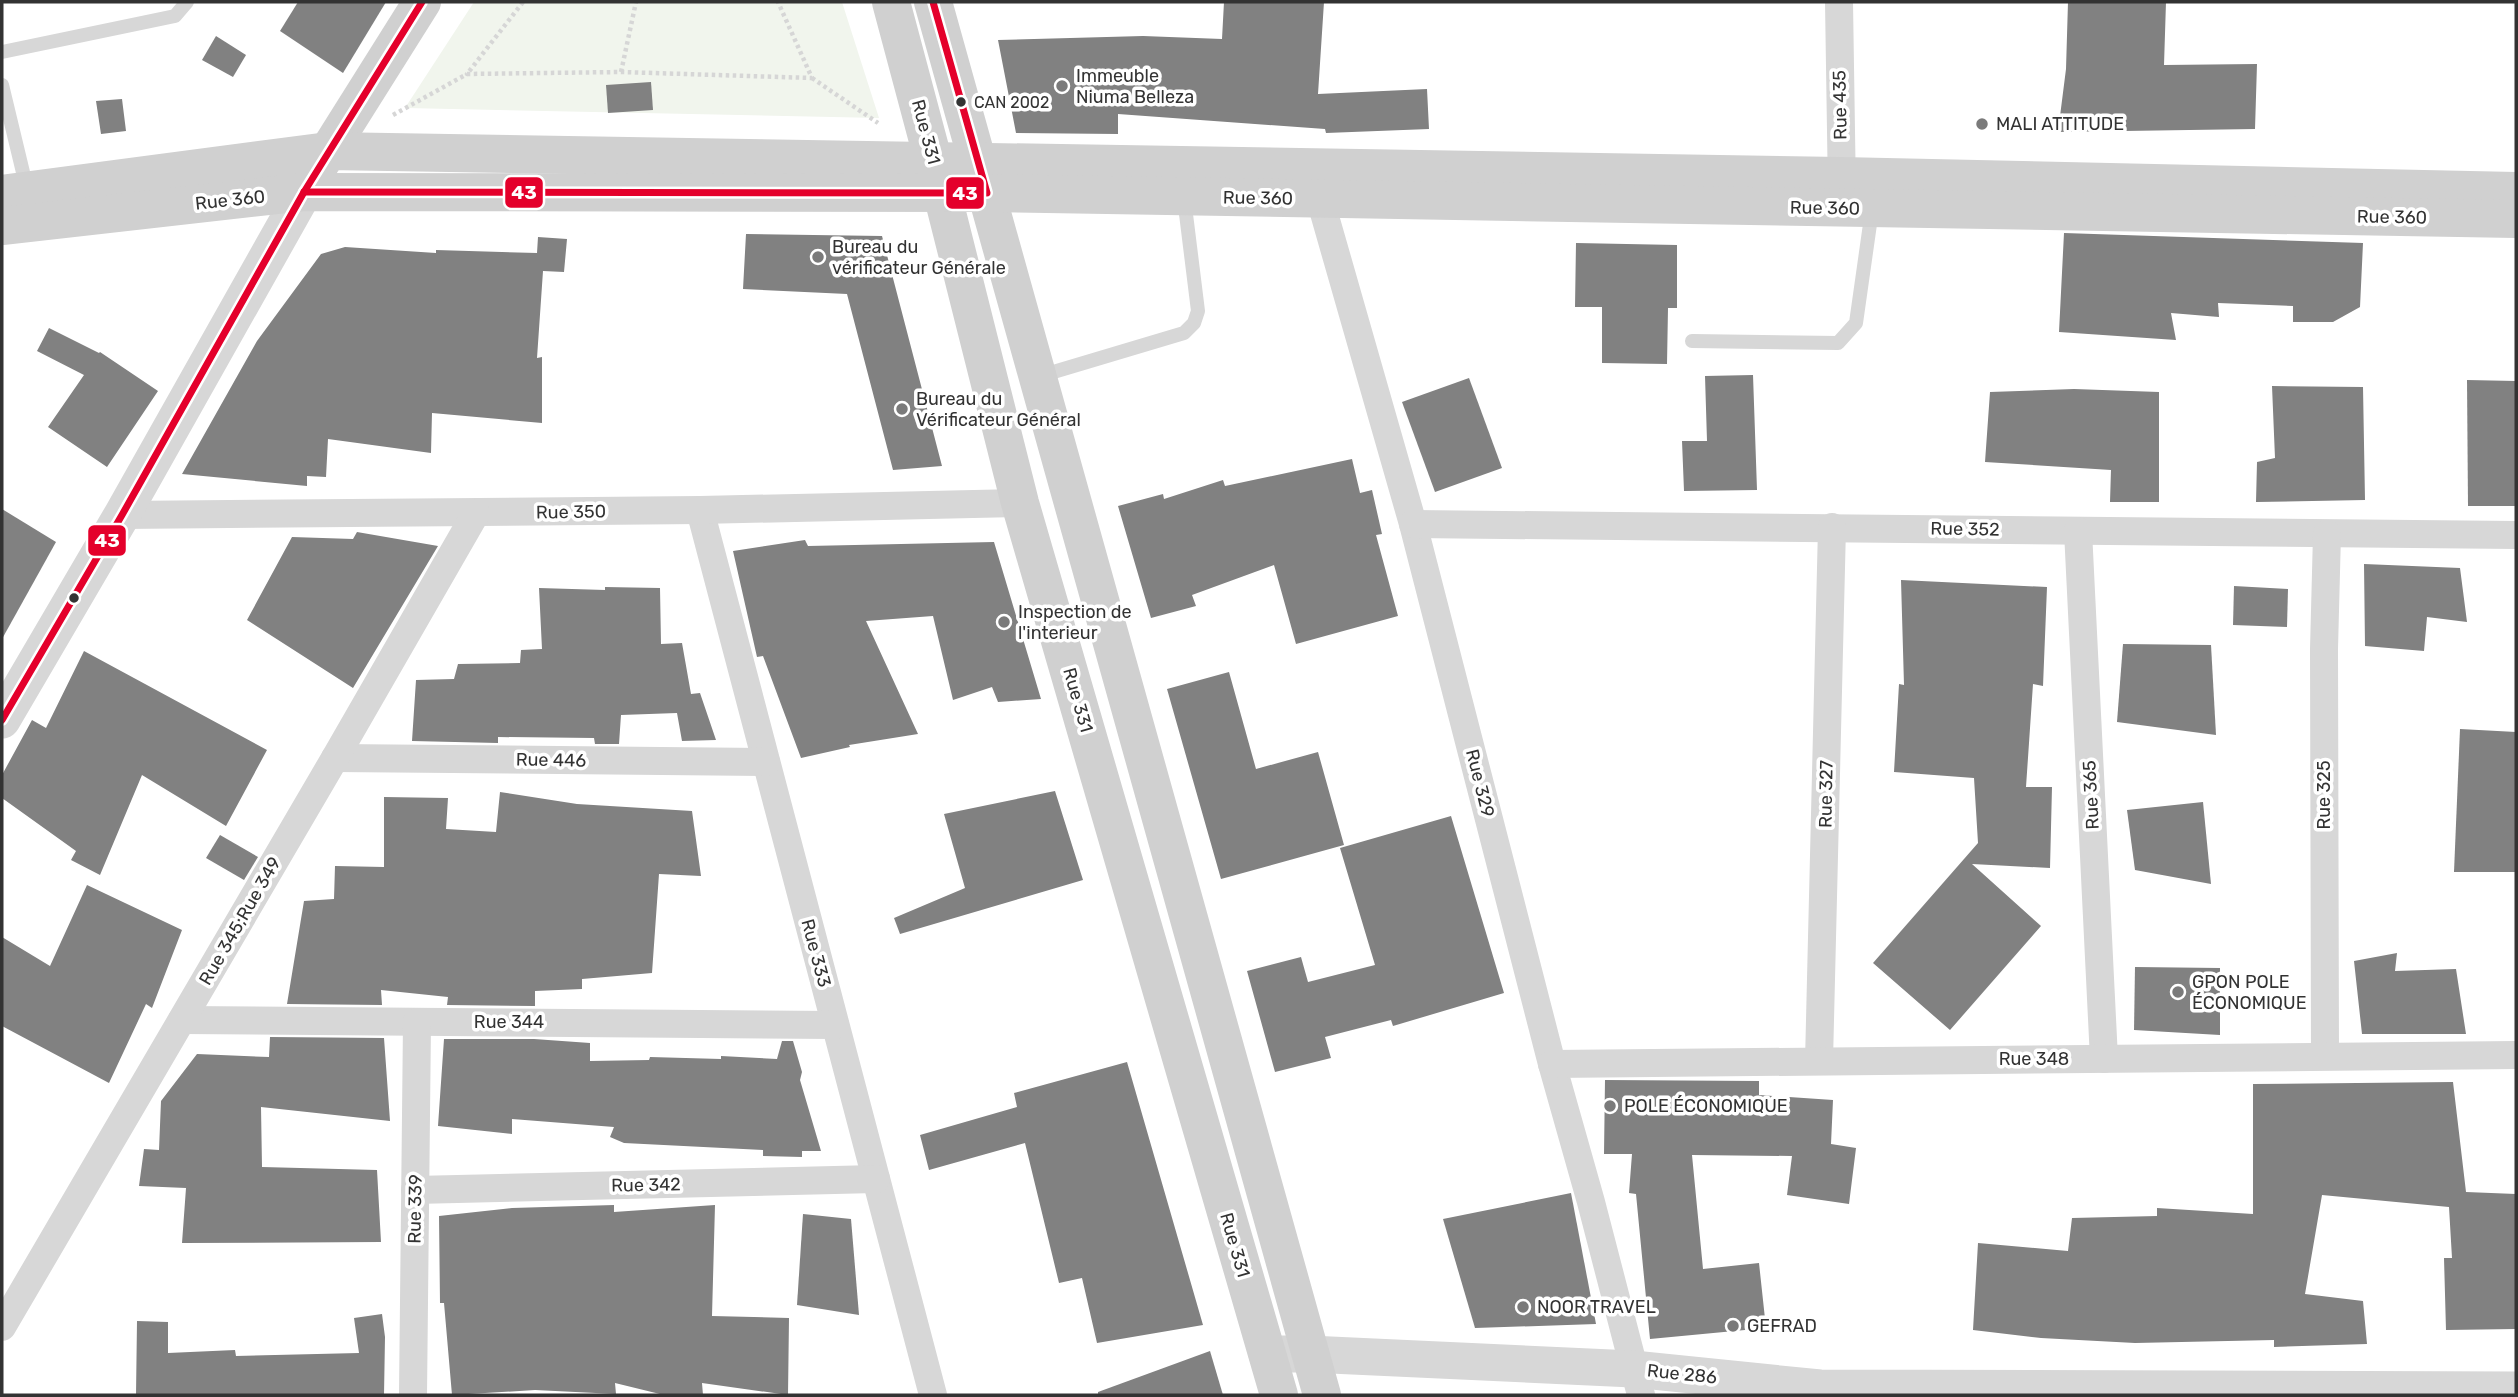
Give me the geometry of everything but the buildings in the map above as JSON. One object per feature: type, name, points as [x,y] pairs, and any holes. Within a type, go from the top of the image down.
[{"type":"main road","points":[[304,192],[422,2]]},
{"type":"main road","name":"Rue 331","points":[[891,2],[1020,503],[1279,1395]]},
{"type":"main road","points":[[933,2],[1322,1395]]},
{"type":"main road","name":"Rue 360","points":[[15,192],[328,151],[938,177]]},
{"type":"main road","name":"Rue 360","points":[[2,226],[304,192],[938,177],[983,177],[1184,196],[1852,198],[2516,219]]},
{"type":"main road","points":[[983,177],[1852,198],[2516,191]]},
{"type":"street","name":"Rue 435","points":[[1839,2],[1852,198]]},
{"type":"street","points":[[2,720],[122,515],[304,192]]},
{"type":"street","name":"Rue 329","points":[[1320,198],[1413,524],[1637,1382]]},
{"type":"street","name":"Rue 350","points":[[122,515],[476,513],[1020,503]]},
{"type":"street","name":"Rue 333","points":[[700,510],[933,1395]]},
{"type":"street","name":"Rue 345;Rue 349","points":[[2,1327],[476,513]]},
{"type":"street","name":"Rue 352","points":[[1413,524],[2516,535]]},
{"type":"street","name":"Rue 327","points":[[1819,1061],[1832,527]]},
{"type":"street","name":"Rue 365","points":[[2078,531],[2104,1059]]},
{"type":"street","name":"Rue 325","points":[[2325,1056],[2324,649],[2327,534]]},
{"type":"street","name":"Rue 446","points":[[335,758],[766,762]]},
{"type":"street","name":"Rue 344","points":[[182,1020],[835,1025]]},
{"type":"street","name":"Rue 339","points":[[413,1395],[417,1022]]},
{"type":"street","name":"Rue 348","points":[[1552,1063],[2516,1055]]},
{"type":"street","name":"Rue 342","points":[[415,1190],[876,1179]]},
{"type":"street","name":"Rue 286","points":[[1267,1354],[1309,1354],[1637,1382],[1820,1388],[2516,1390]]},
{"type":"lane","points":[[2,52],[175,16],[187,2]]},
{"type":"lane","points":[[2,85],[15,192]]},
{"type":"lane","points":[[1039,376],[1184,333],[1194,323],[1198,311],[1184,196]]},
{"type":"lane","points":[[1692,341],[1838,343],[1856,323],[1852,198]]},
{"type":"path","points":[[523,2],[467,74],[621,72],[812,78]]},
{"type":"path","points":[[621,72],[636,2]]},
{"type":"path","points":[[778,2],[812,78],[878,123]]},
{"type":"shaded area","points":[[474,2],[842,2],[879,118],[405,108]]},
{"type":"transit line","name":"43","points":[[2,720],[122,515],[304,192],[422,2]]},
{"type":"transit line","name":"43","points":[[304,192],[987,193],[933,2]]},
{"type":"place","name":"Immeuble Niuma Belleza","points":[[1062,86]]},
{"type":"place","name":"CAN 2002","points":[[961,102]]},
{"type":"place","name":"MALI ATTITUDE","points":[[1982,124]]},
{"type":"place","name":"Bureau du vérificateur Générale","points":[[818,257]]},
{"type":"place","name":"Bureau du Vérificateur Général","points":[[902,409]]},
{"type":"place","name":"Inspection de l'interieur","points":[[1004,622]]},
{"type":"place","name":"GPON POLE ÉCONOMIQUE","points":[[2178,992]]},
{"type":"place","name":"POLE ÉCONOMIQUE","points":[[1610,1106]]},
{"type":"place","name":"NOOR TRAVEL","points":[[1523,1307]]},
{"type":"place","name":"GEFRAD","points":[[1733,1326]]}]
